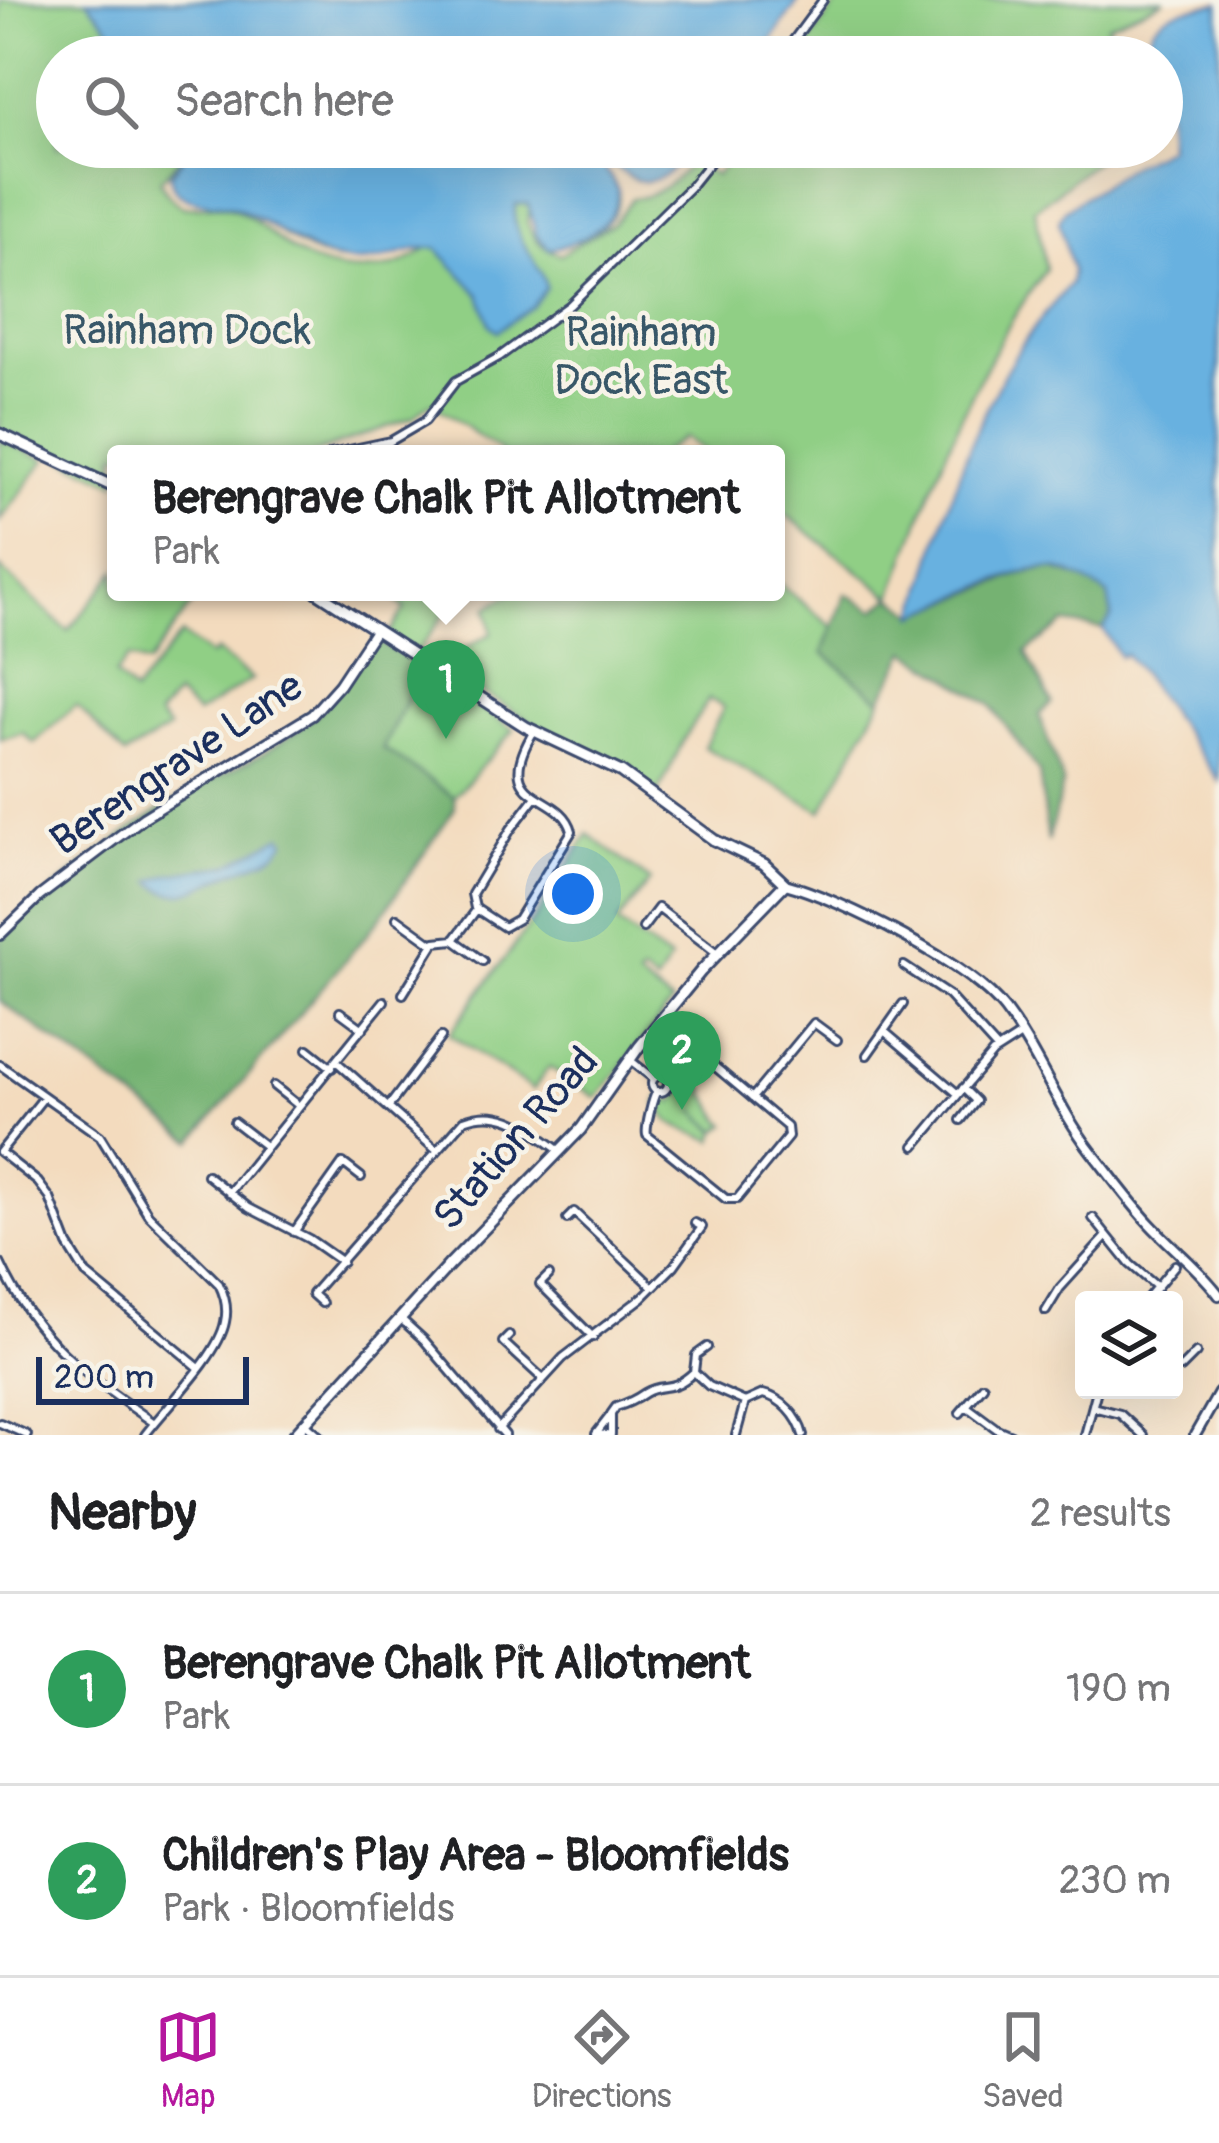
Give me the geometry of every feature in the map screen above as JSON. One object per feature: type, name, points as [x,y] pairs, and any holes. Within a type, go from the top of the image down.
[{"type":"main road","points":[[0,434],[107,484]]},
{"type":"main road","points":[[330,601],[534,731],[617,770],[711,838],[764,864],[785,884]]},
{"type":"main road","name":"Station Road","points":[[295,1435],[581,1129],[717,953],[785,884]]},
{"type":"street","points":[[797,36],[824,0]]},
{"type":"street","points":[[373,445],[425,422],[456,381],[499,357],[570,305],[708,168]]},
{"type":"street","name":"Berengrave Lane","points":[[0,935],[40,896],[143,818],[311,715],[337,688],[374,632]]},
{"type":"street","points":[[534,731],[522,755],[520,770],[526,788],[568,818],[573,829],[518,919],[504,927],[476,909],[472,894],[536,798]]},
{"type":"street","points":[[785,884],[848,910],[970,976],[995,997],[1074,1129],[1150,1224],[1219,1295]]},
{"type":"street","points":[[643,928],[658,908],[717,953]]},
{"type":"street","points":[[454,940],[476,909]]},
{"type":"street","points":[[397,918],[434,945]]},
{"type":"street","points":[[404,994],[441,939],[454,940],[483,961]]},
{"type":"street","points":[[904,966],[952,998],[997,1049]]},
{"type":"street","points":[[916,990],[924,979]]},
{"type":"street","points":[[230,1192],[384,1001]]},
{"type":"street","points":[[868,1055],[903,1004]]},
{"type":"street","points":[[340,1012],[363,1029]]},
{"type":"street","points":[[752,1098],[814,1022],[837,1040]]},
{"type":"street","points":[[884,1031],[976,1101],[961,1120]]},
{"type":"street","points":[[915,1146],[997,1049],[1021,1035]]},
{"type":"street","points":[[389,1106],[441,1036]]},
{"type":"street","points":[[308,1049],[389,1106],[436,1150]]},
{"type":"street","points":[[630,1060],[654,1079],[657,1091],[647,1135],[732,1200],[788,1137],[787,1127],[706,1060],[666,1079],[654,1079]]},
{"type":"street","points":[[0,1065],[100,1136],[148,1214],[219,1284],[226,1309],[220,1338],[145,1435]]},
{"type":"street","points":[[657,1091],[666,1089],[666,1079]]},
{"type":"street","points":[[274,1086],[299,1106]]},
{"type":"street","points":[[44,1097],[0,1152],[38,1182],[50,1198],[68,1245],[86,1274],[199,1367]]},
{"type":"street","points":[[322,1303],[312,1294],[457,1124],[485,1114],[511,1118],[560,1151]]},
{"type":"street","points":[[236,1127],[266,1146]]},
{"type":"street","points":[[294,1232],[343,1163],[361,1177]]},
{"type":"street","points":[[207,1175],[249,1208],[342,1262]]},
{"type":"street","points":[[567,1219],[574,1212],[653,1287]]},
{"type":"street","points":[[1093,1218],[1134,1268],[1157,1286]]},
{"type":"street","points":[[401,1318],[502,1432],[563,1358],[653,1287],[694,1239],[701,1227],[695,1223]]},
{"type":"street","points":[[1046,1311],[1055,1294],[1107,1236]]},
{"type":"street","points":[[0,1263],[3,1278],[41,1334],[73,1364],[154,1423]]},
{"type":"street","points":[[1153,1291],[1174,1265]]},
{"type":"street","points":[[549,1275],[540,1284],[593,1337]]},
{"type":"street","points":[[1055,1294],[1066,1302]]},
{"type":"street","points":[[509,1336],[503,1342],[543,1379]]},
{"type":"street","points":[[611,1414],[609,1435],[596,1434],[616,1407],[636,1402],[649,1391],[678,1387],[694,1372],[696,1355],[707,1346]]},
{"type":"street","points":[[1183,1363],[1196,1353]]},
{"type":"street","points":[[694,1372],[709,1386],[745,1402]]},
{"type":"street","points":[[983,1387],[963,1410],[1012,1435]]},
{"type":"street","points":[[736,1435],[745,1402],[755,1395],[773,1396],[796,1417],[802,1435]]},
{"type":"street","points":[[1085,1435],[1094,1399]]},
{"type":"street","points":[[1195,1435],[1218,1399]]},
{"type":"street","points":[[1093,1407],[1120,1414],[1143,1435]]},
{"type":"street","points":[[0,1423],[27,1435]]},
{"type":"street","points":[[305,1423],[319,1435]]},
{"type":"green space","points":[[0,0],[347,0],[370,36],[36,36],[36,168],[171,168],[160,181],[176,202],[232,209],[295,252],[345,270],[396,265],[427,248],[364,262],[324,257],[239,209],[181,194],[170,175],[175,168],[605,168],[619,198],[610,218],[592,233],[549,249],[536,234],[530,210],[527,222],[536,239],[549,250],[561,254],[613,223],[632,198],[658,191],[686,168],[704,168],[716,176],[722,168],[1087,168],[1035,209],[1046,269],[976,386],[939,469],[892,597],[785,514],[785,445],[696,445],[686,437],[673,445],[492,445],[431,403],[412,418],[337,445],[107,445],[107,479],[0,430]]},
{"type":"green space","points":[[839,0],[1165,0],[1107,25],[1111,36],[814,36]]},
{"type":"green space","points":[[616,168],[673,168],[647,181]]},
{"type":"green space","points":[[0,440],[46,459],[0,521]]},
{"type":"green space","points":[[0,568],[68,631],[107,582],[107,601],[194,601],[148,664],[128,658],[115,675],[134,693],[181,634],[211,656],[216,651],[252,679],[197,714],[176,695],[158,716],[169,729],[125,755],[76,705],[34,743],[23,733],[0,739]]},
{"type":"green space","points":[[1051,568],[1086,580],[1108,595],[1112,617],[1103,629],[1065,623],[1026,652],[1052,703],[1039,715],[1063,782],[1048,842],[1039,772],[990,704],[907,651],[881,700],[823,653],[846,594],[875,610],[892,597],[917,614],[1021,574]]},
{"type":"green space","points":[[785,588],[833,627],[823,653],[881,700],[822,811],[704,747],[724,707],[709,699],[658,794],[629,770],[542,728],[435,665],[492,633],[487,608],[498,601],[785,601]]},
{"type":"green space","points":[[397,601],[454,601],[416,654],[388,636],[405,608]]},
{"type":"green space","points":[[378,641],[414,663],[420,673],[383,748],[454,797],[455,808],[378,921],[193,1141],[0,1001],[0,939],[142,821],[299,729]]},
{"type":"green space","points":[[420,673],[514,730],[454,797],[382,748]]},
{"type":"green space","points":[[588,834],[650,881],[617,923],[670,960],[656,983],[643,973],[638,978],[672,1003],[597,1098],[549,1067],[533,1090],[449,1034],[540,911]]},
{"type":"green space","points":[[693,1079],[706,1090],[727,1125],[718,1131],[693,1109],[717,1132],[714,1141],[674,1125],[657,1104],[665,1096],[673,1102],[680,1094],[673,1084]]},
{"type":"water","points":[[87,0],[799,0],[774,36],[117,36]]},
{"type":"water","points":[[1219,3],[1219,781],[1139,670],[1125,654],[1120,657],[1103,629],[1112,616],[1108,595],[1083,579],[1056,569],[1025,572],[916,615],[981,419],[1019,349],[1070,284],[1072,270],[1059,221],[1065,210],[1128,168],[1183,168],[1183,36],[1149,36],[1162,19]]},
{"type":"water","points":[[175,168],[605,168],[618,190],[612,213],[595,230],[549,249],[536,234],[528,204],[516,204],[516,226],[546,288],[533,306],[497,331],[490,325],[480,295],[436,248],[366,262],[338,260],[239,209],[182,195],[170,175]]},
{"type":"water","points":[[617,168],[673,168],[656,179],[638,180]]},
{"type":"water","points":[[282,836],[286,841],[270,857],[194,890],[172,893],[152,881],[228,865]]},
{"type":"place","name":"Berengrave Chalk Pit Allotment","points":[[446,739]]},
{"type":"place","name":"Children's Play Area - Bloomfields","points":[[682,1110]]},
{"type":"park label","name":"Rainham Dock","points":[[187,331]]},
{"type":"park label","name":"Rainham Dock East","points":[[641,357]]}]
